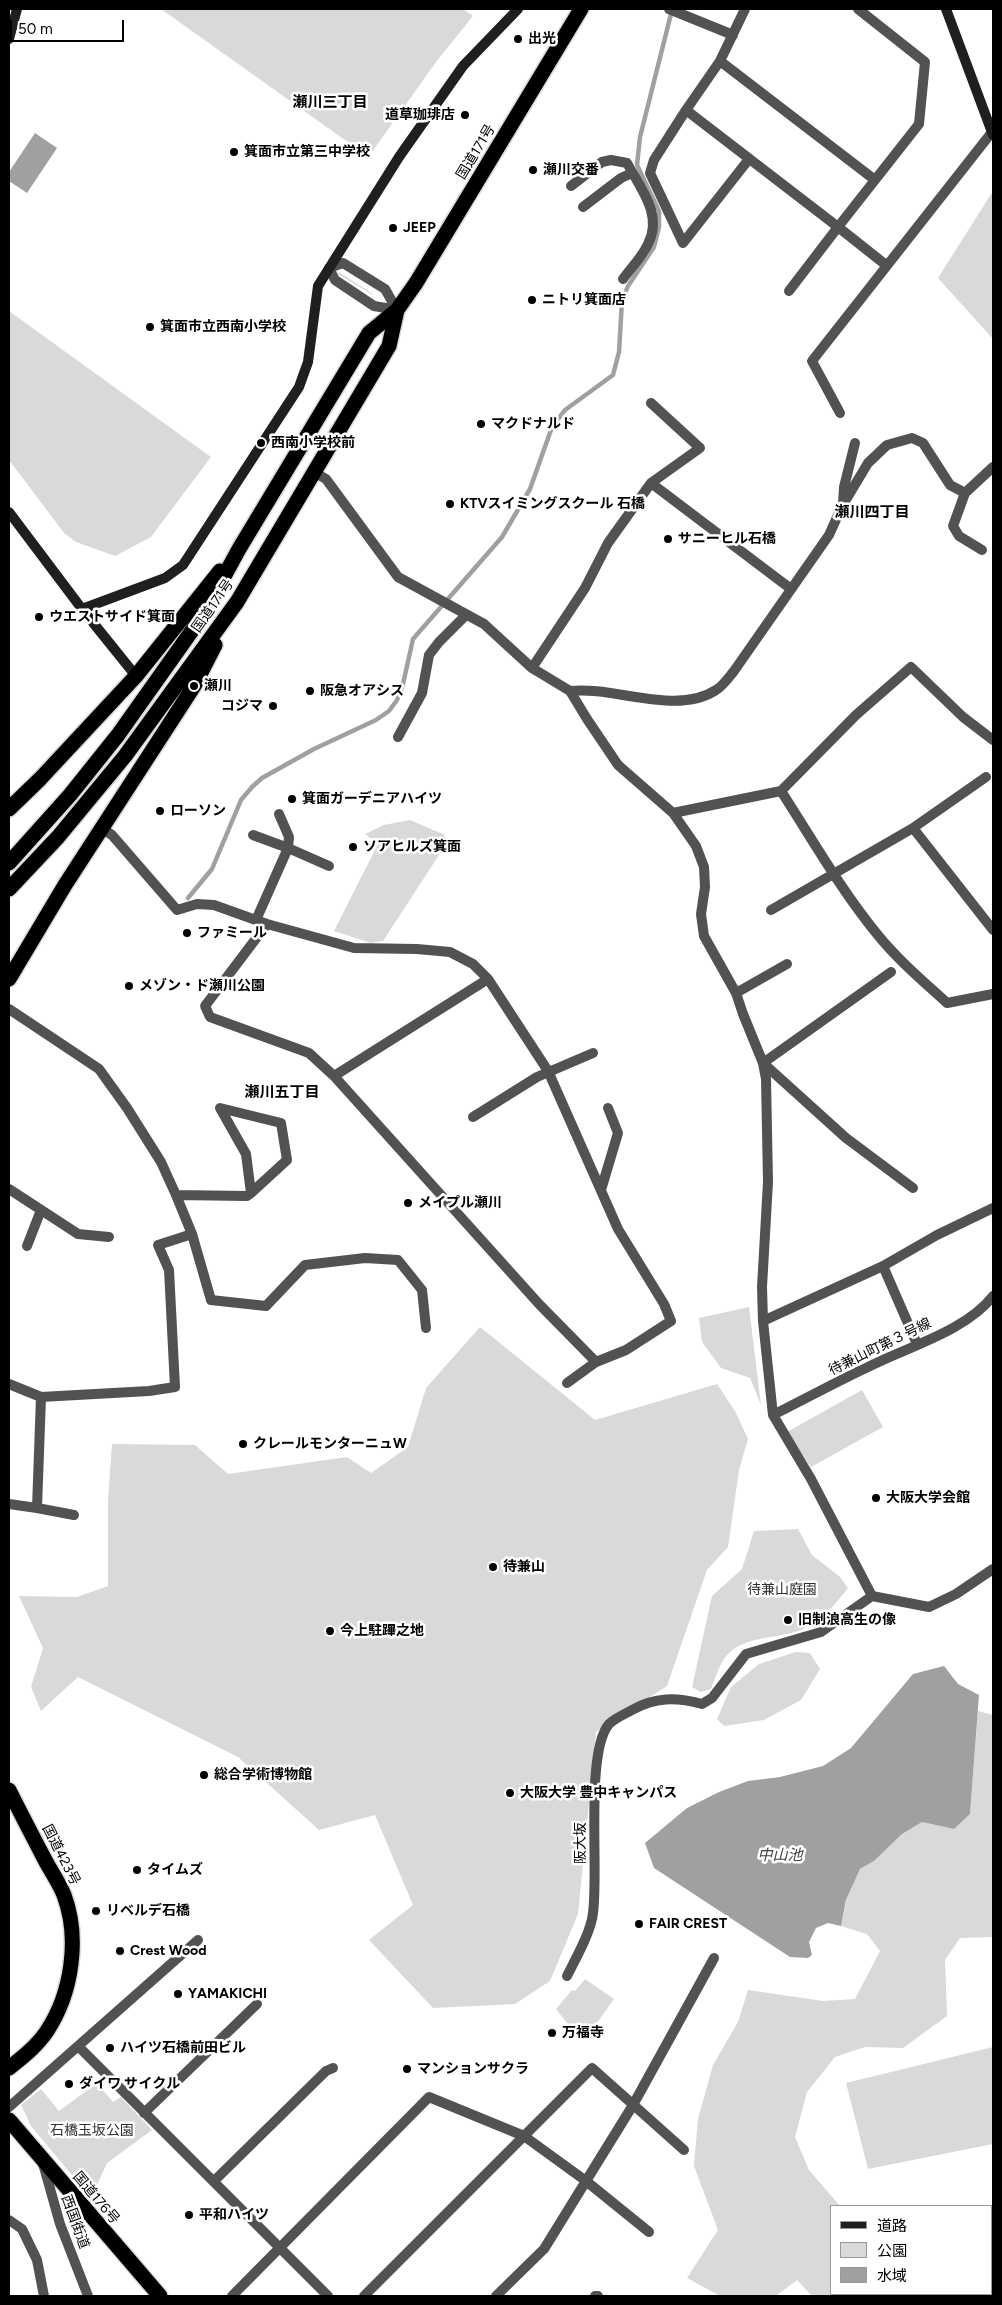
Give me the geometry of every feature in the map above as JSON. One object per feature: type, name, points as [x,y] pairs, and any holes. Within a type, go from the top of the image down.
[{"type":"highway","name":"国道171号","points":[[9,889],[58,837],[125,756],[237,602],[389,346],[398,310],[581,9]]},
{"type":"highway","name":"国道171号","points":[[9,863],[70,795],[118,735],[203,615],[239,549],[369,333],[398,310]]},
{"type":"highway","points":[[9,809],[40,779],[136,676],[207,585],[239,549]]},
{"type":"highway","points":[[9,979],[65,885],[194,686],[237,602]]},
{"type":"highway","name":"国道423号","points":[[9,1790],[64,1895],[71,1921],[72,1940],[71,1965],[59,2011],[46,2032],[29,2052],[9,2068]]},
{"type":"highway","name":"国道176号","points":[[9,2120],[160,2296]]},
{"type":"street","points":[[9,38],[17,9]]},
{"type":"street","points":[[82,609],[165,578],[183,565],[299,387],[308,362],[318,286],[399,156],[463,66],[518,9]]},
{"type":"street","points":[[583,207],[621,178],[641,176],[654,160],[720,61],[745,9]]},
{"type":"street","points":[[789,291],[920,124],[925,62],[858,9]]},
{"type":"street","points":[[840,413],[812,362],[886,265],[993,133],[946,9]]},
{"type":"street","points":[[674,11],[733,35]]},
{"type":"street","points":[[720,61],[875,180]]},
{"type":"street","points":[[686,110],[886,265]]},
{"type":"street","points":[[571,186],[602,162],[611,160],[627,163],[641,176],[683,243],[749,159]]},
{"type":"street","points":[[623,279],[648,245],[654,227],[653,211],[641,176]]},
{"type":"street","points":[[329,268],[343,263],[385,289],[398,310]]},
{"type":"street","points":[[329,268],[335,280],[374,306],[398,310]]},
{"type":"street","points":[[532,668],[585,588],[608,543],[651,483],[700,448],[651,403]]},
{"type":"street","points":[[570,691],[586,689],[676,701],[698,699],[717,690],[734,671],[829,535],[843,504],[868,463],[887,445],[912,438],[923,443],[950,485],[964,493]]},
{"type":"street","points":[[843,504],[844,487],[855,443]]},
{"type":"street","points":[[982,550],[959,536],[953,526],[964,493],[993,467]]},
{"type":"street","points":[[314,472],[326,478],[398,577],[484,624],[532,668],[570,691],[618,765],[673,813],[696,846],[704,867],[701,914],[704,936],[736,993],[763,1063],[766,1079],[768,1182],[762,1321],[773,1415],[811,1479],[872,1596],[929,1607],[956,1594],[993,1569]]},
{"type":"street","points":[[651,483],[791,589]]},
{"type":"street","points":[[11,519],[136,676]]},
{"type":"street","points":[[398,737],[422,693],[429,656],[439,642],[466,615]]},
{"type":"street","points":[[673,813],[781,791],[856,715],[911,667],[963,717],[993,740]]},
{"type":"street","points":[[771,910],[913,828],[986,777]]},
{"type":"street","points":[[781,791],[877,934],[947,1003],[993,994]]},
{"type":"street","points":[[256,920],[288,848],[289,837],[279,814]]},
{"type":"street","points":[[103,828],[112,835],[177,910],[197,904],[214,905],[267,924],[354,948],[417,949],[450,952],[472,964],[488,980],[548,1071],[618,1229],[664,1304],[671,1321],[626,1350],[596,1362],[567,1383]]},
{"type":"street","points":[[913,828],[993,930]]},
{"type":"street","points":[[253,836],[288,848],[330,866]]},
{"type":"street","points":[[267,924],[205,1006],[210,1017],[308,1053],[334,1076],[539,1304],[596,1362]]},
{"type":"street","points":[[736,993],[787,964]]},
{"type":"street","points":[[763,1063],[891,972]]},
{"type":"street","points":[[334,1076],[488,980]]},
{"type":"street","points":[[9,1009],[99,1069],[127,1108],[161,1162],[176,1194],[192,1234],[211,1300],[266,1306],[304,1265],[365,1258],[398,1260],[422,1290],[426,1328]]},
{"type":"street","points":[[473,1117],[548,1071],[593,1053]]},
{"type":"street","points":[[763,1063],[846,1138],[914,1188]]},
{"type":"street","points":[[176,1194],[247,1196],[251,1193],[287,1160],[281,1123],[220,1108],[246,1154],[251,1193]]},
{"type":"street","points":[[601,1190],[618,1133],[608,1108]]},
{"type":"street","points":[[9,1189],[78,1234],[108,1237]]},
{"type":"street","points":[[762,1321],[883,1266],[937,1235],[993,1208]]},
{"type":"street","points":[[27,1246],[41,1210]]},
{"type":"street","points":[[9,1384],[41,1397],[149,1391],[175,1387],[169,1270],[158,1245],[192,1234]]},
{"type":"street","points":[[883,1266],[917,1344]]},
{"type":"street","name":"待兼山町第３号線","points":[[773,1415],[958,1325],[988,1303],[993,1296]]},
{"type":"street","points":[[37,1508],[41,1397]]},
{"type":"street","points":[[9,1504],[74,1515]]},
{"type":"street","name":"阪大坂","points":[[567,1976],[593,1914],[595,1770],[604,1734],[610,1724],[641,1705],[660,1698],[679,1699],[702,1704],[712,1698],[746,1654],[821,1632],[872,1596]]},
{"type":"street","points":[[9,2107],[198,1940]]},
{"type":"street","points":[[496,2296],[544,2249],[633,2105],[714,1958]]},
{"type":"street","points":[[144,2112],[257,2004]]},
{"type":"street","points":[[79,2047],[328,2296]]},
{"type":"street","points":[[214,2181],[326,2071],[333,2068]]},
{"type":"street","points":[[364,2296],[592,2068],[684,2150]]},
{"type":"street","points":[[232,2296],[429,2097],[524,2136],[586,2181],[649,2232]]},
{"type":"street","name":"西国街道","points":[[40,2156],[57,2216],[88,2296]]},
{"type":"street","points":[[9,2220],[22,2229],[37,2260],[44,2296]]},
{"type":"green space","points":[[161,9],[463,9],[473,16],[436,62],[372,152],[352,145]]},
{"type":"green space","points":[[993,191],[993,339],[938,278]]},
{"type":"green space","points":[[339,272],[373,294],[373,295],[338,274]]},
{"type":"green space","points":[[9,311],[211,457],[151,537],[115,556],[76,542],[64,533],[9,460]]},
{"type":"green space","points":[[410,820],[445,835],[439,855],[383,941],[371,943],[334,931],[378,844],[365,834],[384,825]]},
{"type":"green space","points":[[749,1307],[761,1405],[750,1378],[721,1368],[702,1342],[699,1318]]},
{"type":"green space","points":[[480,1327],[595,1420],[717,1384],[735,1411],[748,1439],[739,1470],[728,1547],[707,1570],[667,1686],[596,1732],[578,1914],[550,1981],[515,2004],[433,2008],[369,1940],[413,1905],[375,1815],[319,1830],[238,1757],[78,1677],[41,1711],[31,1687],[43,1648],[19,1596],[77,1597],[108,1586],[108,1501],[112,1444],[195,1445],[228,1474],[347,1457],[371,1473],[408,1447],[426,1388]]},
{"type":"green space","points":[[862,1390],[883,1427],[811,1467],[787,1432]]},
{"type":"green space","name":"待兼山庭園","points":[[798,1529],[812,1555],[840,1577],[848,1588],[828,1611],[810,1626],[792,1633],[747,1642],[737,1647],[728,1654],[721,1664],[711,1689],[701,1692],[692,1687],[712,1596],[742,1569],[754,1531]]},
{"type":"green space","points":[[796,1652],[810,1653],[820,1669],[801,1700],[764,1720],[724,1726],[717,1719],[731,1687],[759,1664]]},
{"type":"green space","points":[[978,1711],[993,1715],[993,1937],[960,1938],[945,1960],[947,2016],[903,2048],[865,2047],[835,2057],[807,2092],[795,2137],[809,2170],[839,2205],[830,2205],[830,2295],[915,2296],[812,2296],[797,2280],[776,2296],[720,2296],[687,2278],[718,2230],[694,2166],[698,2119],[713,2065],[738,2022],[748,1990],[823,2001],[855,1999],[880,1951],[867,1934],[841,1926],[847,1898],[860,1869],[874,1861],[902,1834],[922,1822],[954,1829],[970,1814]]},
{"type":"green space","points":[[585,1979],[614,1999],[597,2023],[578,2037],[556,2009],[572,1990],[575,1991]]},
{"type":"green space","points":[[993,2047],[993,2144],[868,2169],[846,2083]]},
{"type":"green space","name":"石橋玉坂公園","points":[[97,2083],[113,2102],[121,2097],[152,2130],[107,2163],[91,2198],[31,2126],[21,2105],[41,2089],[59,2111]]},
{"type":"water","points":[[35,133],[57,148],[27,193],[9,181],[9,172]]},
{"type":"water","name":"中山池","points":[[944,1666],[958,1684],[979,1695],[970,1814],[954,1829],[922,1822],[902,1834],[874,1861],[860,1869],[846,1900],[841,1926],[828,1923],[816,1928],[809,1942],[812,1955],[808,1958],[790,1957],[654,1868],[645,1843],[687,1808],[719,1792],[748,1781],[780,1777],[823,1766],[851,1748],[913,1674]]},
{"type":"waterway","points":[[188,898],[212,869],[241,800],[252,787],[262,778],[314,749],[376,720],[389,711],[397,700],[403,684],[413,639],[502,537],[530,489],[552,427],[565,410],[613,375],[619,352],[622,301],[628,286],[654,247],[659,227],[659,211],[637,165],[640,137],[672,10]]},
{"type":"place","name":"出光","points":[[518,39]]},
{"type":"place","name":"道草珈琲店","points":[[465,115]]},
{"type":"place","name":"箕面市立第三中学校","points":[[234,152]]},
{"type":"place","name":"瀬川交番","points":[[533,170]]},
{"type":"place","name":"JEEP","points":[[393,228]]},
{"type":"place","name":"ニトリ箕面店","points":[[532,300]]},
{"type":"place","name":"箕面市立西南小学校","points":[[150,327]]},
{"type":"place","name":"マクドナルド","points":[[481,424]]},
{"type":"place","name":"西南小学校前","points":[[261,443]]},
{"type":"place","name":"KTVスイミングスクール 石橋","points":[[450,504]]},
{"type":"place","name":"サニーヒル石橋","points":[[668,539]]},
{"type":"place","name":"ウエストサイド箕面","points":[[39,617]]},
{"type":"place","name":"瀬川","points":[[194,686]]},
{"type":"place","name":"阪急オアシス","points":[[310,691]]},
{"type":"place","name":"コジマ","points":[[273,706]]},
{"type":"place","name":"箕面ガーデニアハイツ","points":[[292,799]]},
{"type":"place","name":"ローソン","points":[[160,811]]},
{"type":"place","name":"ソアヒルズ箕面","points":[[353,847]]},
{"type":"place","name":"ファミール","points":[[187,933]]},
{"type":"place","name":"メゾン・ド瀬川公園","points":[[129,986]]},
{"type":"place","name":"メイプル瀬川","points":[[408,1203]]},
{"type":"place","name":"クレールモンターニュW","points":[[243,1444]]},
{"type":"place","name":"大阪大学会館","points":[[876,1498]]},
{"type":"place","name":"待兼山","points":[[493,1567]]},
{"type":"place","name":"旧制浪高生の像","points":[[788,1620]]},
{"type":"place","name":"今上駐蹕之地","points":[[330,1631]]},
{"type":"place","name":"総合学術博物館","points":[[204,1775]]},
{"type":"place","name":"大阪大学 豊中キャンパス","points":[[510,1793]]},
{"type":"place","name":"タイムズ","points":[[137,1870]]},
{"type":"place","name":"リベルデ石橋","points":[[96,1911]]},
{"type":"place","name":"FAIR CREST","points":[[639,1924]]},
{"type":"place","name":"Crest Wood","points":[[120,1951]]},
{"type":"place","name":"YAMAKICHI","points":[[178,1994]]},
{"type":"place","name":"万福寺","points":[[552,2033]]},
{"type":"place","name":"ハイツ石橋前田ビル","points":[[110,2048]]},
{"type":"place","name":"マンションサクラ","points":[[407,2069]]},
{"type":"place","name":"ダイワ サイクル","points":[[69,2084]]},
{"type":"place","name":"平和ハイツ","points":[[189,2215]]},
{"type":"district","name":"瀬川三丁目","points":[[330,103]]},
{"type":"district","name":"瀬川四丁目","points":[[872,513]]},
{"type":"district","name":"瀬川五丁目","points":[[282,1093]]}]
